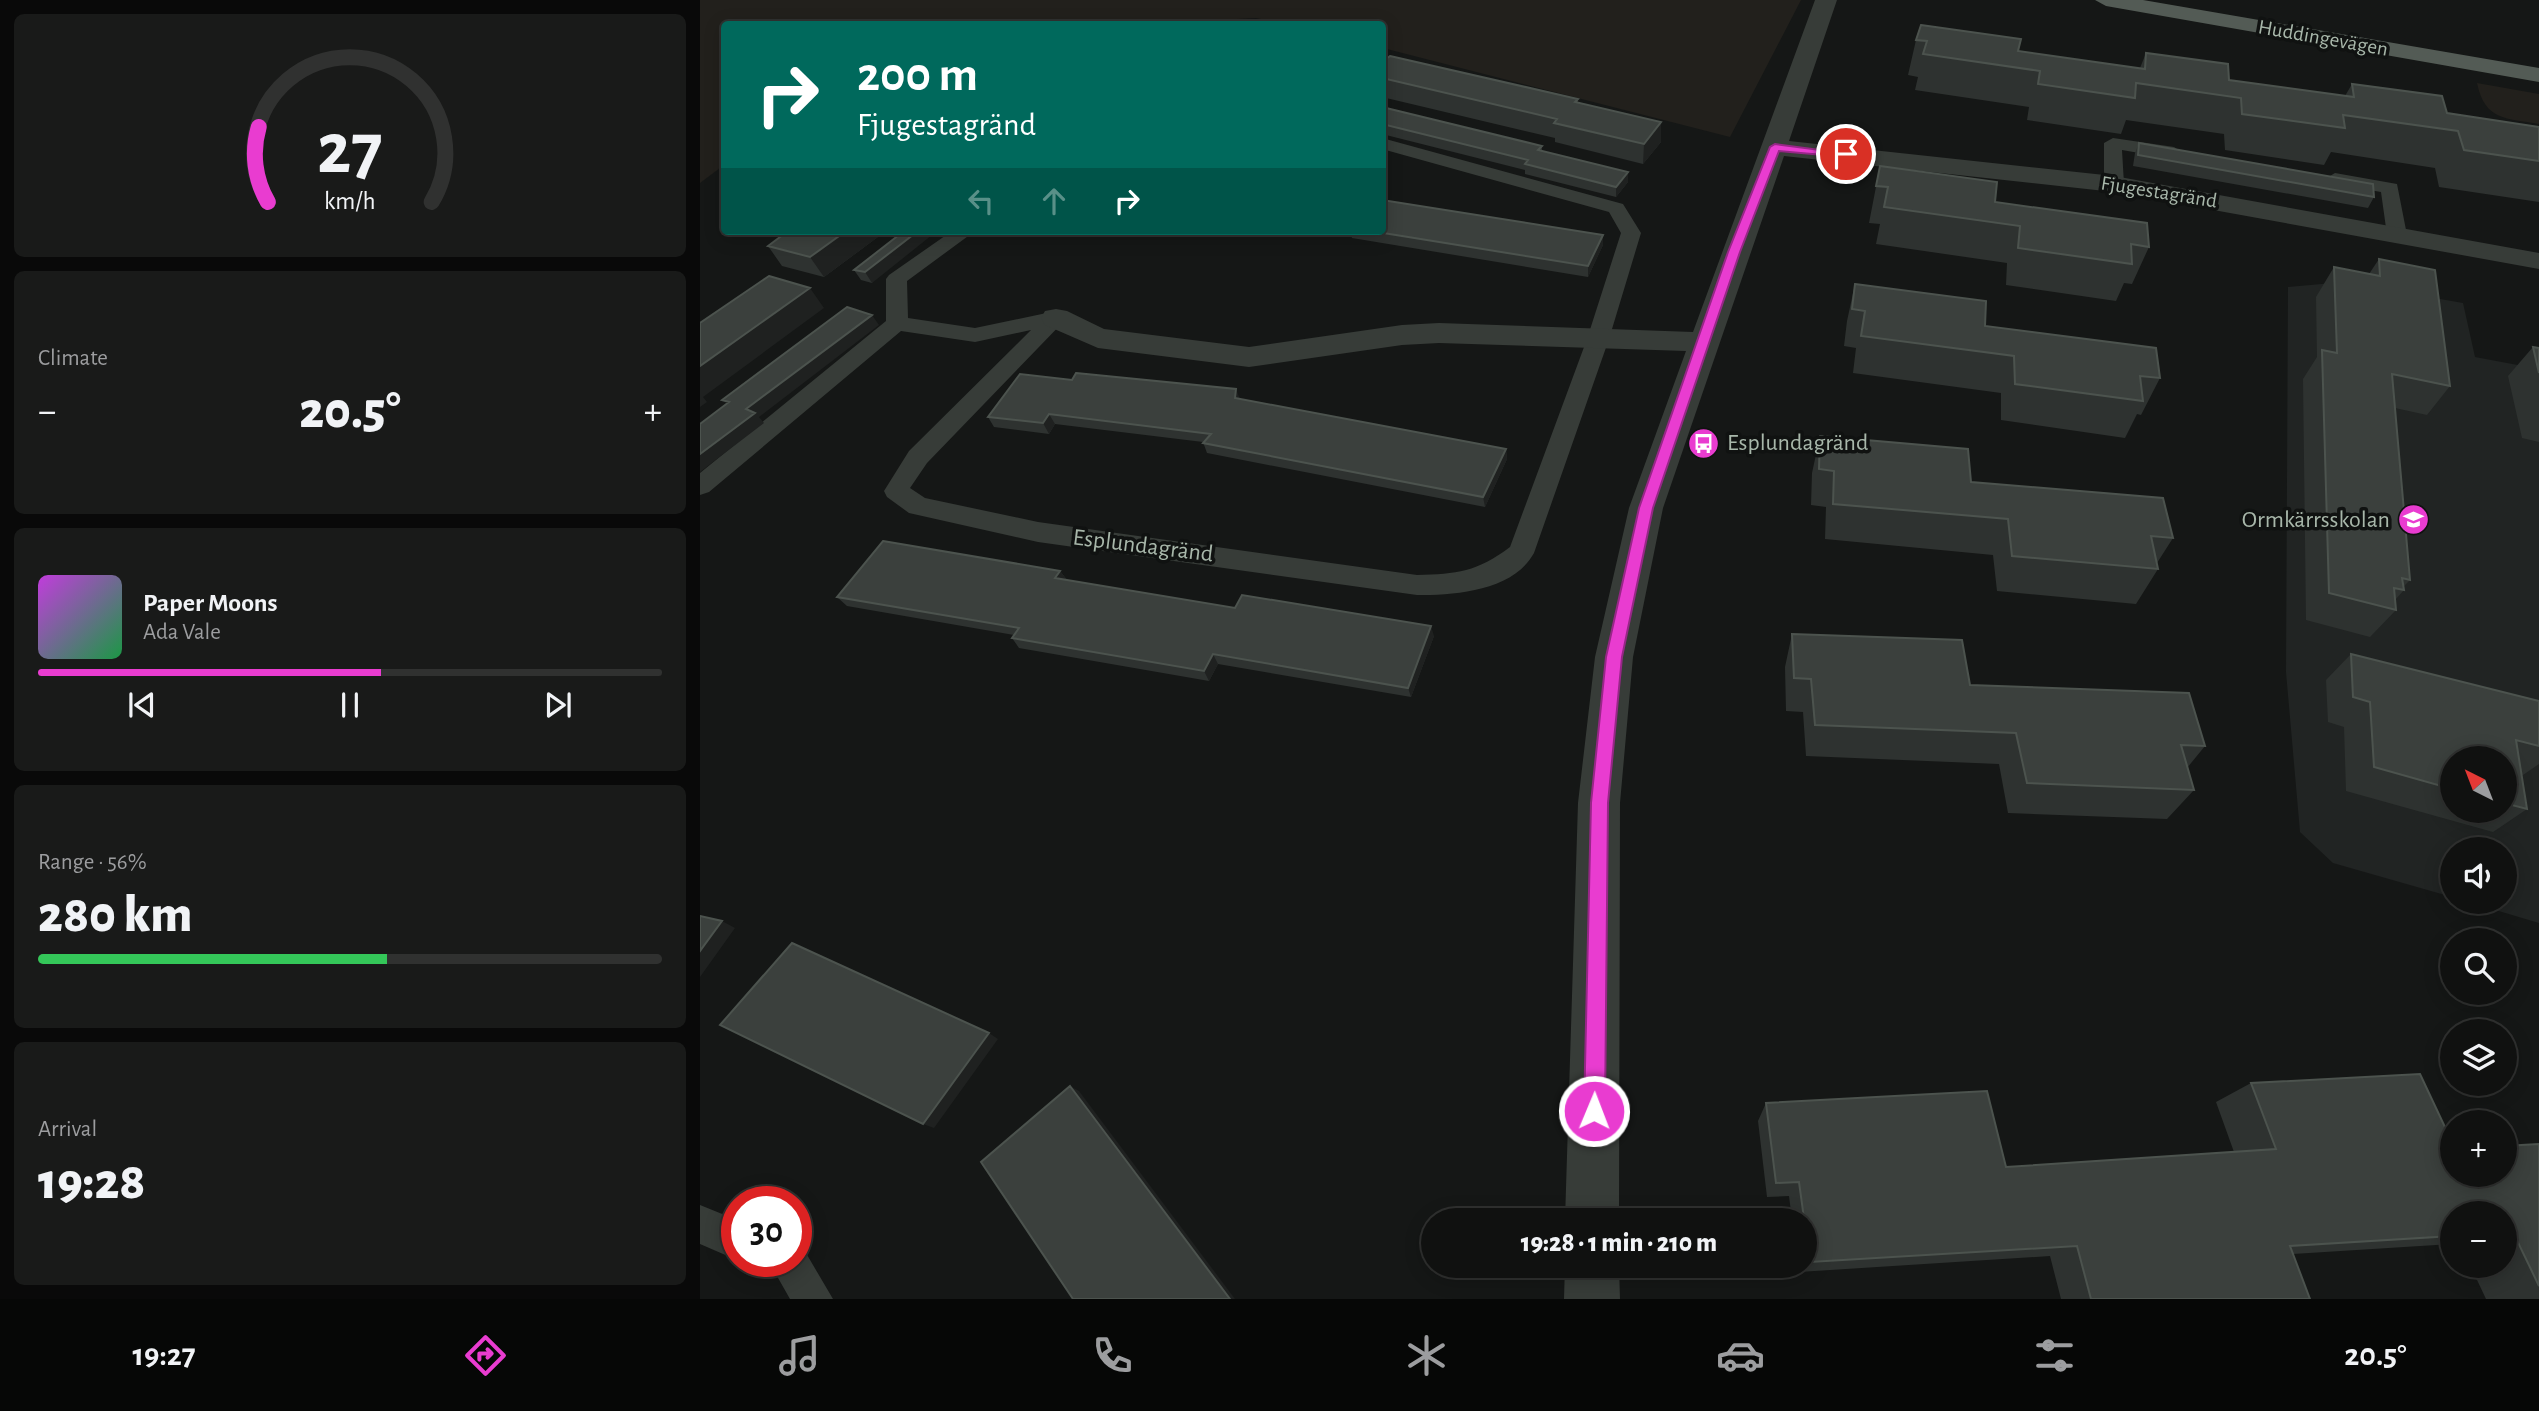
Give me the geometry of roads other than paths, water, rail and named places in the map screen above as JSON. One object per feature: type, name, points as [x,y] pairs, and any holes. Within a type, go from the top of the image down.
[{"type":"main road","name":"Huddingevägen","points":[[2106,0],[2539,75]]},
{"type":"street","points":[[1592,1208],[1599,803],[1614,657],[1646,508],[1826,0]]},
{"type":"street","name":"Fjugestagränd","points":[[1775,147],[2114,184],[2539,261]]},
{"type":"street","points":[[1056,318],[1098,338],[1249,357],[1402,335],[1439,333],[1704,342]]},
{"type":"street","points":[[1592,1278],[1592,1299]]},
{"type":"lane","name":"Esplundagränd","points":[[1056,318],[918,457],[896,491],[918,506],[1038,532],[1417,585],[1463,585],[1500,569],[1521,552],[1598,339],[1631,233],[1616,208],[1386,144]]},
{"type":"lane","points":[[2114,184],[2113,144],[2192,156]]},
{"type":"lane","points":[[2311,175],[2390,188],[2398,235]]},
{"type":"lane","points":[[897,323],[896,279],[959,235]]},
{"type":"lane","points":[[700,486],[897,323],[975,335],[1056,318]]},
{"type":"lane","points":[[700,1224],[721,1233]]},
{"type":"lane","points":[[799,1277],[813,1299]]},
{"type":"place","name":"Esplundagränd","points":[[1704,443]]},
{"type":"place","name":"Ormkärrsskolan","points":[[2413,520]]}]
